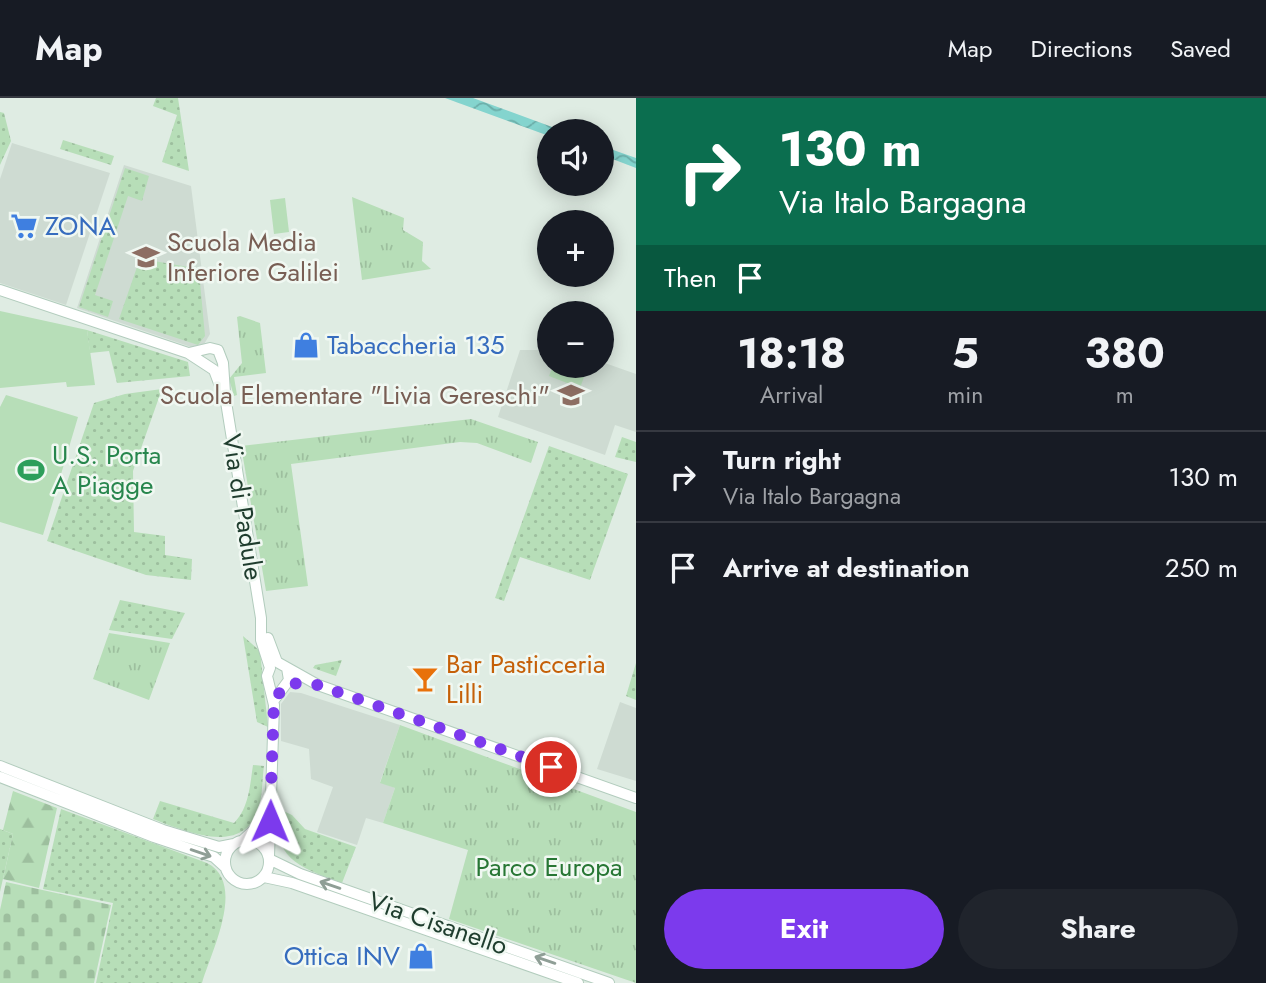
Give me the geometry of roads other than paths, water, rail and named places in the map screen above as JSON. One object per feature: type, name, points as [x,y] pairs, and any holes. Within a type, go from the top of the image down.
[{"type":"main road","points":[[0,290],[218,364],[221,358],[215,348],[207,360]]},
{"type":"main road","name":"Via di Padule","points":[[221,358],[261,618],[271,652],[279,667]]},
{"type":"main road","name":"Via di Padule","points":[[207,360],[225,397]]},
{"type":"main road","points":[[0,776],[214,857],[231,877],[242,884],[254,883],[264,877],[269,857],[268,807],[274,700],[270,682],[279,667]]},
{"type":"main road","points":[[274,700],[290,674],[279,667]]},
{"type":"main road","points":[[279,667],[318,685],[633,796]]},
{"type":"main road","points":[[270,682],[276,686],[318,685]]},
{"type":"main road","points":[[0,765],[163,830],[219,848],[238,842],[260,844],[269,857]]},
{"type":"main road","points":[[225,867],[227,852],[260,824],[268,807]]},
{"type":"main road","name":"Via Cisanello","points":[[269,857],[300,874],[609,983]]},
{"type":"main road","name":"Via Cisanello","points":[[264,877],[292,883],[578,983]]},
{"type":"water","points":[[445,98],[473,98],[537,121],[537,132]]},
{"type":"water","points":[[614,150],[636,158],[636,168],[614,160]]},
{"type":"place","name":"ZONA","points":[[24,226]]},
{"type":"place","name":"Scuola Media Inferiore Galilei","points":[[146,257]]},
{"type":"place","name":"Tabaccheria 135","points":[[306,345]]},
{"type":"place","name":"Scuola Elementare \"Livia Gereschi\"","points":[[571,395]]},
{"type":"place","name":"U.S. Porta A Piagge","points":[[31,470]]},
{"type":"place","name":"Bar Pasticceria Lilli","points":[[425,679]]},
{"type":"place","name":"Ottica INV","points":[[421,956]]},
{"type":"park label","name":"Parco Europa","points":[[549,867]]}]
